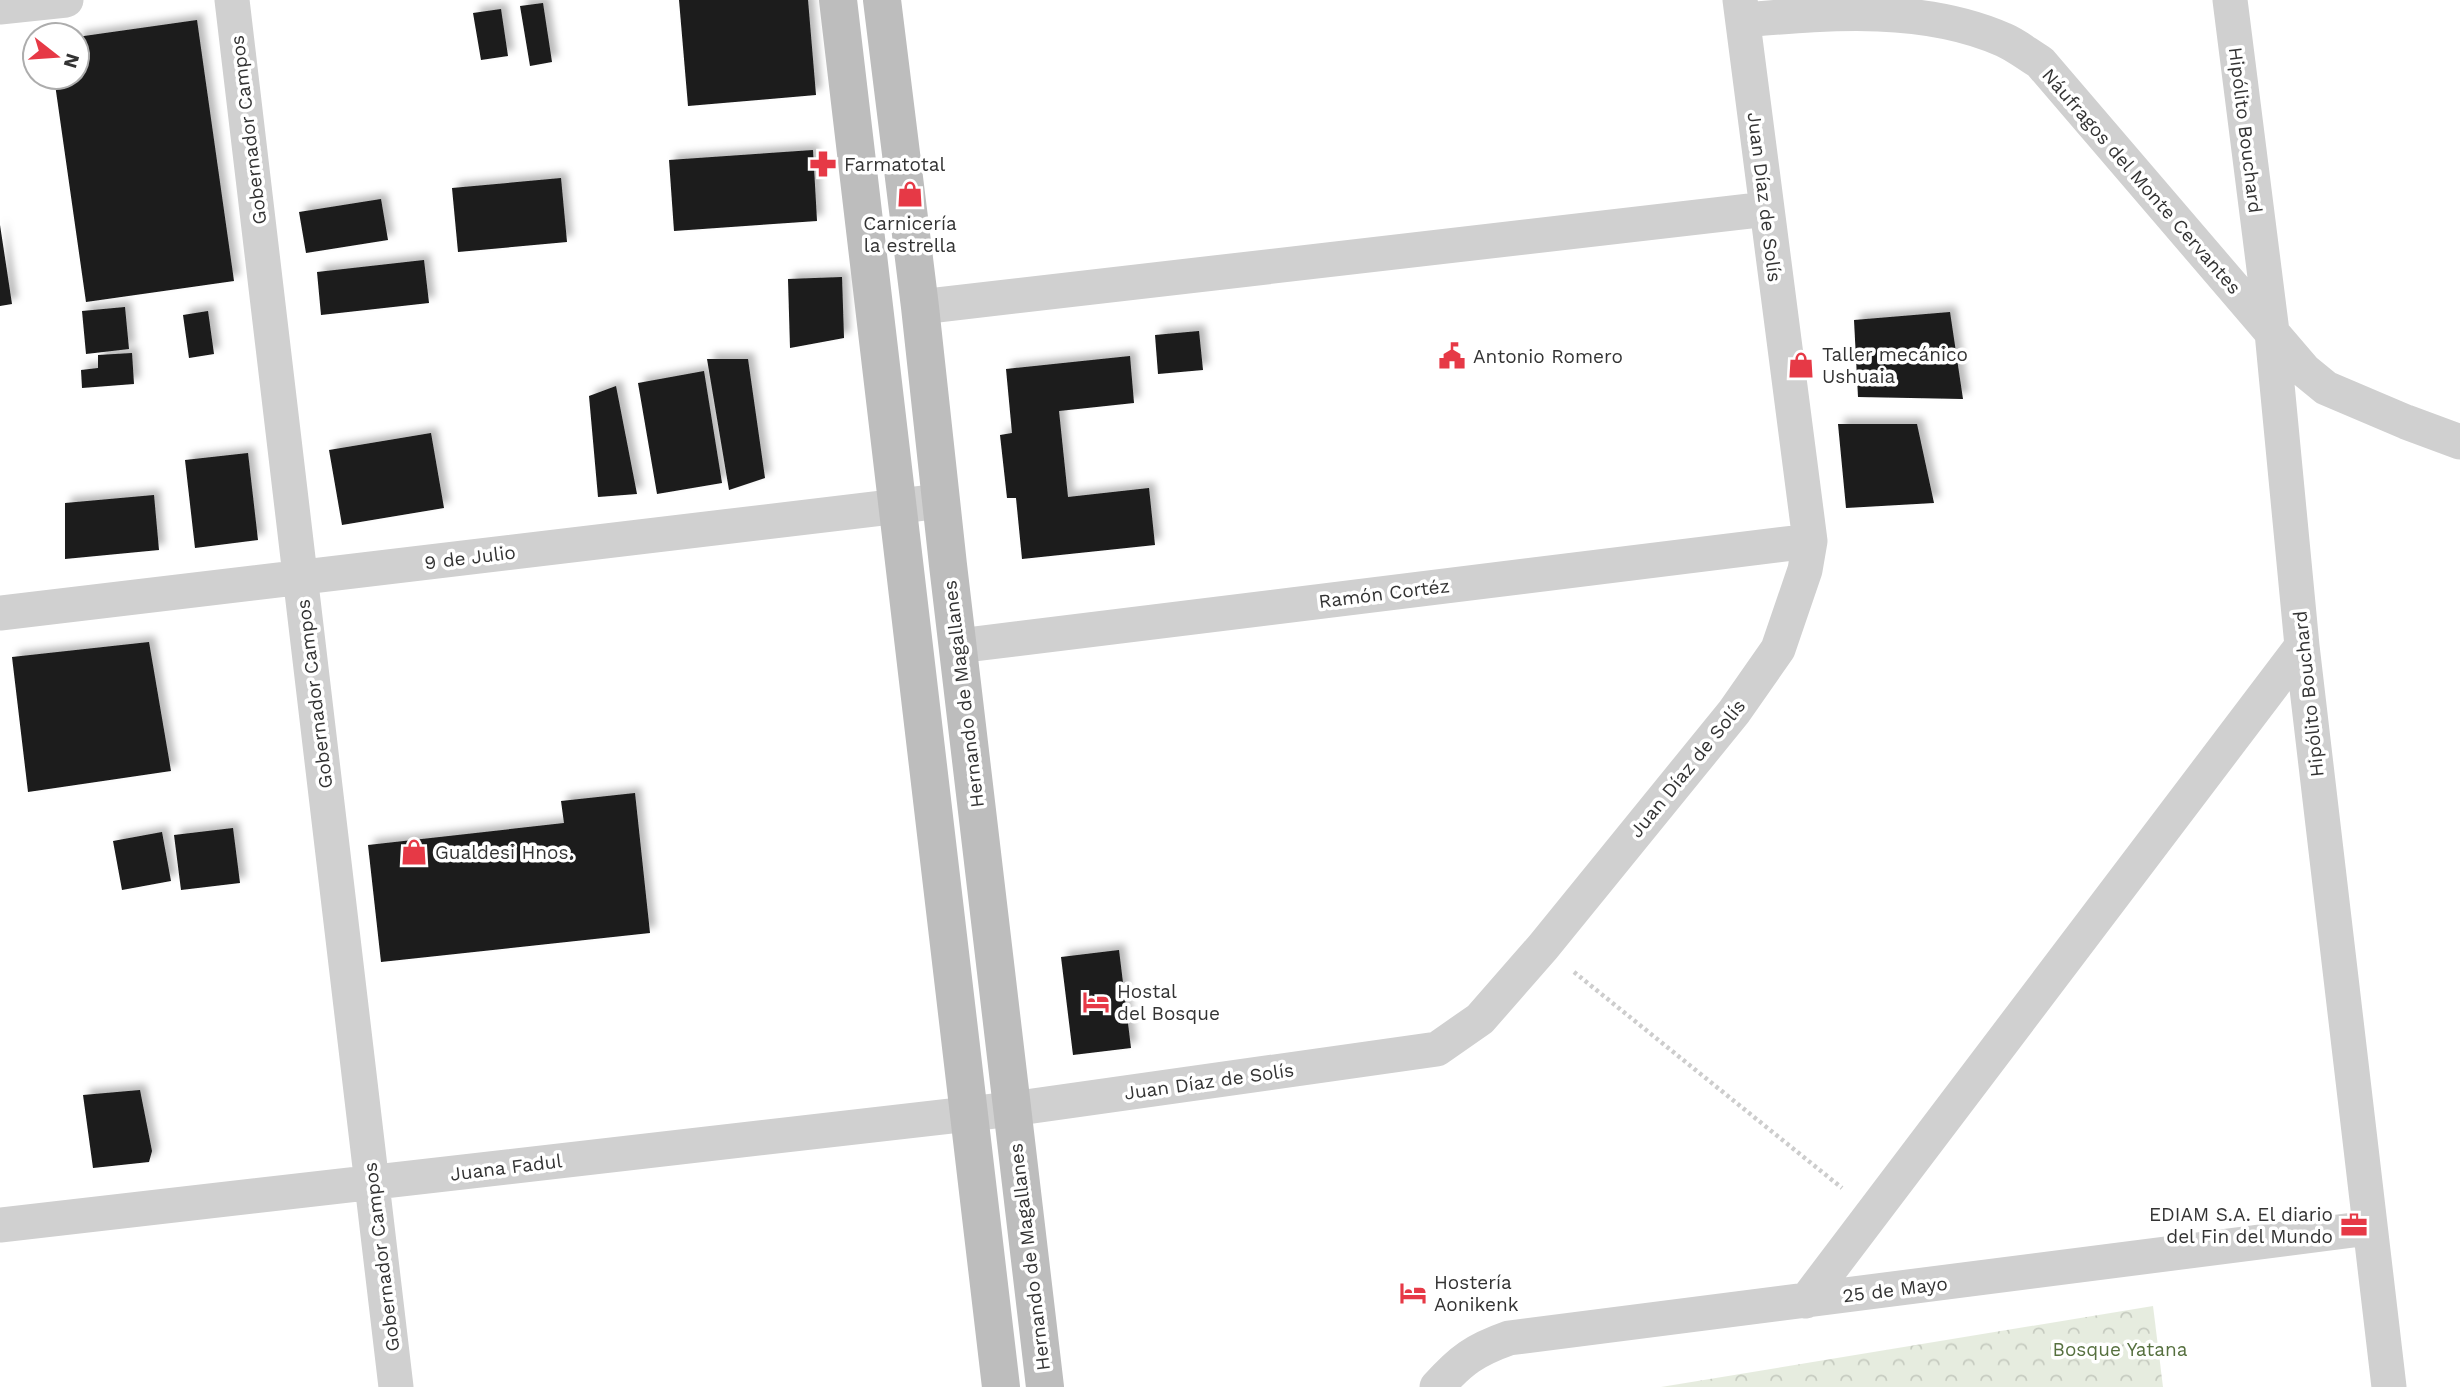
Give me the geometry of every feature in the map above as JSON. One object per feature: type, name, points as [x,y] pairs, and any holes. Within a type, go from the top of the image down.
[{"type":"main road","points":[[838,0],[1001,1387]]},
{"type":"main road","name":"Hernando de Magallanes","points":[[882,0],[1045,1387]]},
{"type":"street","points":[[0,7],[66,0]]},
{"type":"street","name":"Gobernador Campos","points":[[232,0],[396,1387]]},
{"type":"street","name":"Hipólito Bouchard","points":[[2230,0],[2272,332],[2302,646],[2389,1387]]},
{"type":"street","name":"Náufragos del Monte Cervantes","points":[[1741,10],[1948,21],[1985,16],[2007,41],[2040,62],[2304,370],[2326,388],[2460,442]]},
{"type":"street","name":"Juan Díaz de Solís","points":[[1012,1109],[1437,1049],[1480,1019],[1543,947],[1734,712],[1778,649],[1805,570],[1810,541],[1741,10]]},
{"type":"street","points":[[920,307],[1767,209]]},
{"type":"street","name":"9 de Julio","points":[[0,613],[941,501]]},
{"type":"street","name":"Ramón Cortéz","points":[[958,646],[1810,541]]},
{"type":"street","points":[[1805,1301],[2302,646]]},
{"type":"street","name":"Juana Fadul","points":[[0,1225],[1012,1109]]},
{"type":"street","name":"25 de Mayo","points":[[1437,1387],[1479,1349],[1509,1339],[2369,1228]]},
{"type":"path","points":[[1543,947],[1873,1213]]},
{"type":"green space","name":"Bosque Yatana","points":[[2153,1306],[2163,1387],[1661,1387]]},
{"type":"building","points":[[679,0],[808,0],[816,95],[688,106]]},
{"type":"building","points":[[543,3],[552,62],[530,66],[520,6]]},
{"type":"building","points":[[501,9],[508,56],[481,60],[473,13]]},
{"type":"building","points":[[197,20],[234,281],[86,302],[56,91],[91,91],[91,35]]},
{"type":"building","points":[[813,150],[817,221],[674,231],[669,160]]},
{"type":"building","points":[[561,178],[567,242],[458,252],[452,188]]},
{"type":"building","points":[[381,199],[388,240],[306,253],[299,212]]},
{"type":"building","points":[[0,225],[12,304],[0,306]]},
{"type":"building","points":[[424,260],[429,303],[321,315],[317,272]]},
{"type":"building","points":[[842,277],[844,338],[790,348],[788,279]]},
{"type":"building","points":[[125,307],[129,349],[86,354],[82,311]]},
{"type":"building","points":[[208,311],[214,354],[189,358],[183,315]]},
{"type":"building","points":[[1950,312],[1963,399],[1858,397],[1854,320]]},
{"type":"building","points":[[1199,331],[1203,370],[1158,374],[1155,335]]},
{"type":"building","points":[[132,353],[134,384],[82,388],[81,370],[98,368],[98,355]]},
{"type":"building","points":[[1130,356],[1134,403],[1059,411],[1068,497],[1149,488],[1155,545],[1022,559],[1016,498],[1007,498],[1000,435],[1012,433],[1006,369]]},
{"type":"building","points":[[707,359],[748,359],[765,478],[729,490]]},
{"type":"building","points":[[704,371],[722,483],[657,494],[638,383]]},
{"type":"building","points":[[616,386],[637,494],[598,497],[589,396]]},
{"type":"building","points":[[1838,424],[1917,424],[1934,503],[1846,508]]},
{"type":"building","points":[[431,433],[444,508],[342,525],[329,450]]},
{"type":"building","points":[[248,453],[258,540],[195,548],[185,460]]},
{"type":"building","points":[[154,495],[159,550],[65,559],[65,503]]},
{"type":"building","points":[[149,642],[171,771],[28,792],[12,657]]},
{"type":"building","points":[[635,793],[650,933],[381,962],[368,845],[564,823],[561,801]]},
{"type":"building","points":[[233,828],[240,883],[181,890],[174,835]]},
{"type":"building","points":[[162,832],[171,881],[122,890],[113,841]]},
{"type":"building","name":"Hostal del Bosque","points":[[1119,950],[1131,1048],[1073,1055],[1061,957]]},
{"type":"building","points":[[140,1090],[152,1151],[149,1162],[93,1168],[83,1095]]},
{"type":"place","name":"Farmatotal","points":[[823,164]]},
{"type":"place","name":"Carnicería la estrella","points":[[910,194]]},
{"type":"place","name":"Antonio Romero","points":[[1452,356]]},
{"type":"place","name":"Taller mecánico Ushuaia","points":[[1801,365]]},
{"type":"place","name":"Gualdesi Hnos.","points":[[414,852]]},
{"type":"place","name":"Hostal del Bosque","points":[[1096,1002]]},
{"type":"place","name":"EDIAM S.A. El diario del Fin del Mundo","points":[[2354,1225]]},
{"type":"place","name":"Hostería Aonikenk","points":[[1413,1293]]}]
